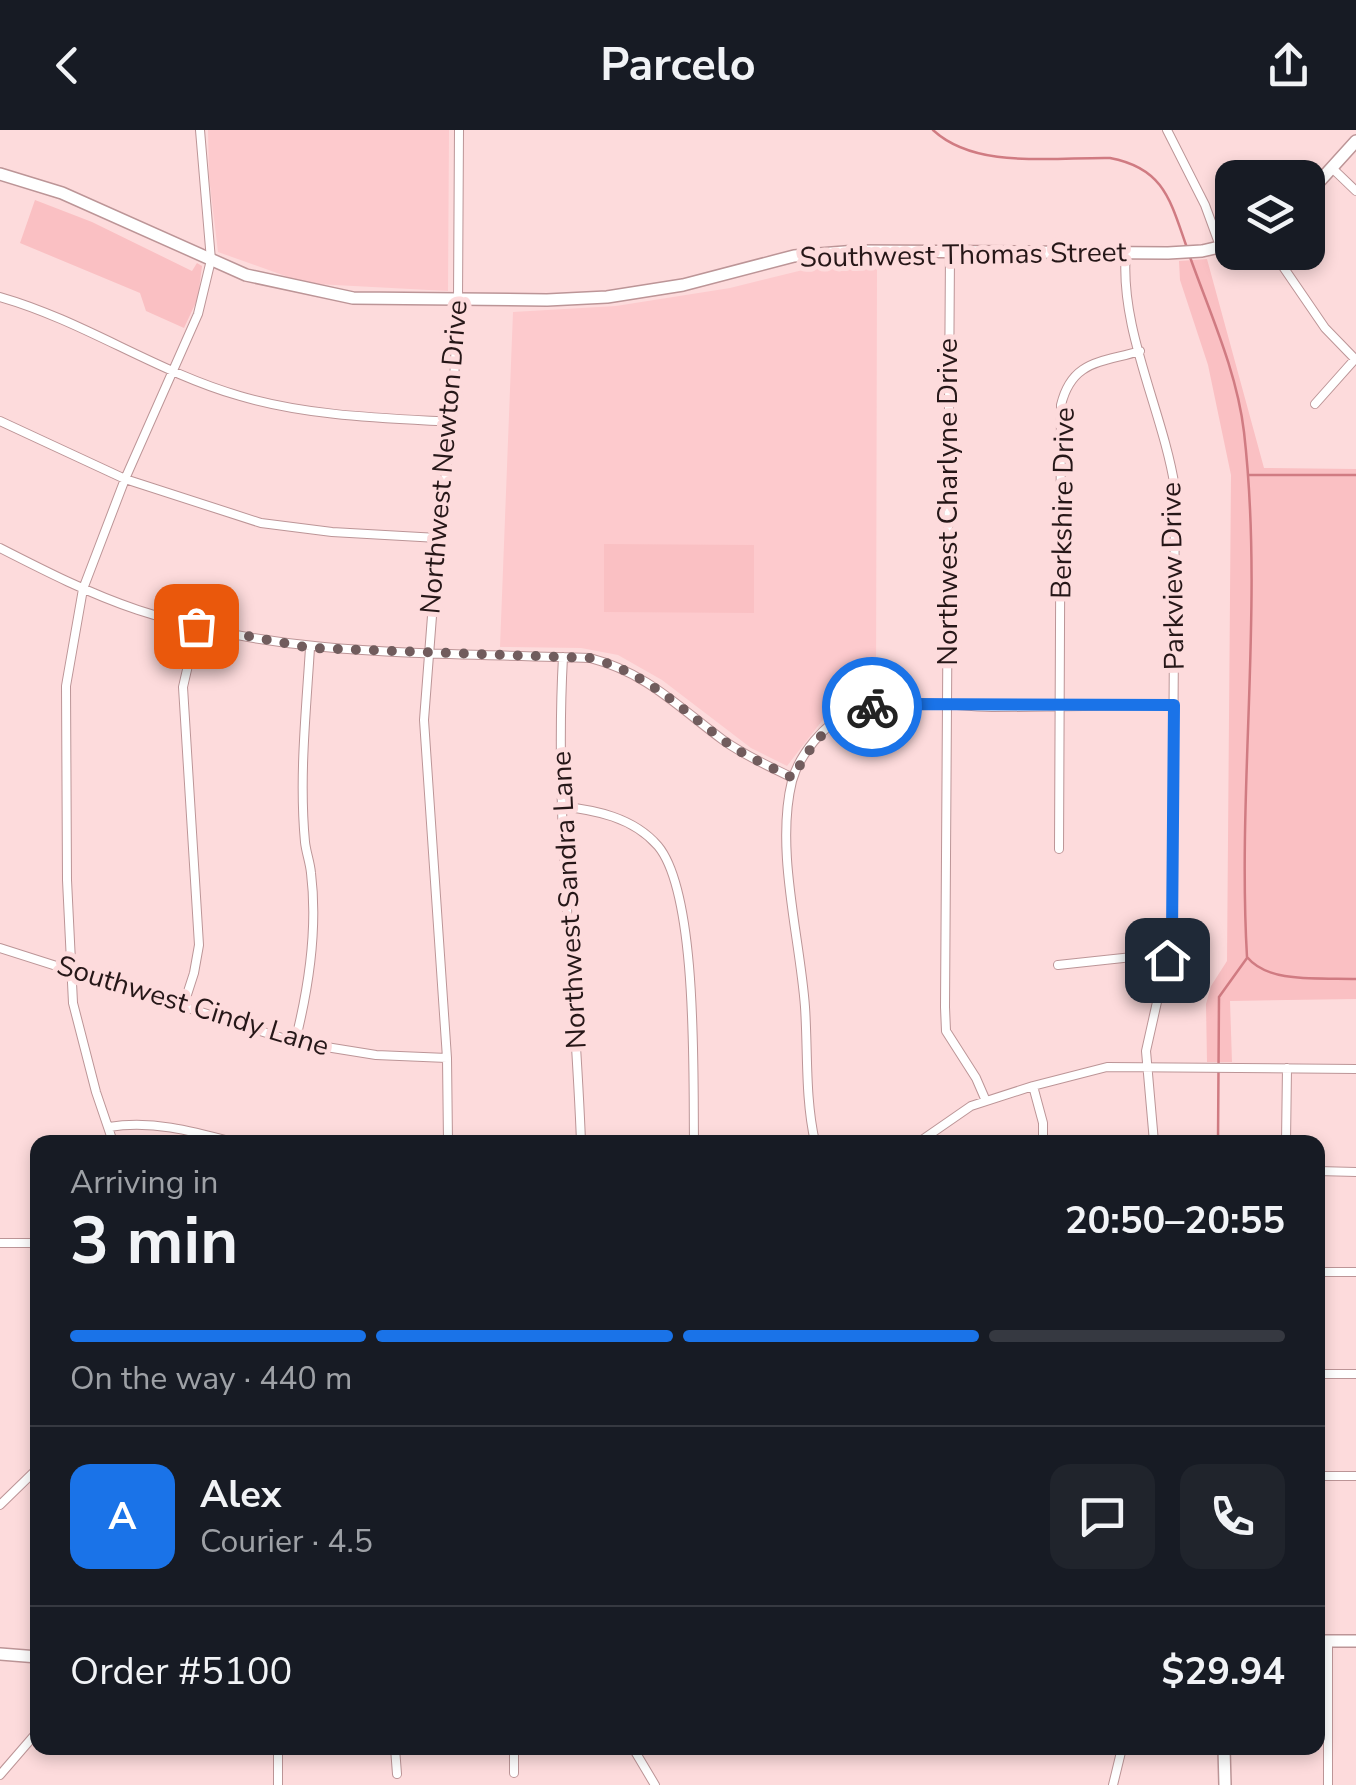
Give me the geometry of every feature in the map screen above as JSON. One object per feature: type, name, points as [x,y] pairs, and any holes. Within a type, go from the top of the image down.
[{"type":"street","points":[[112,1135],[73,1003],[66,686],[83,589],[125,479],[198,314],[211,260],[200,130]]},
{"type":"street","name":"Northwest Newton Drive","points":[[448,1135],[447,1058],[426,770],[428,653],[452,422],[458,300],[458,130]]},
{"type":"street","points":[[1167,130],[1215,225]]},
{"type":"street","points":[[1325,176],[1356,142]]},
{"type":"street","points":[[1332,168],[1356,192]]},
{"type":"street","name":"Southwest Thomas Street","points":[[0,174],[62,193],[246,276],[353,298],[615,296],[683,285],[794,256],[857,251],[1182,252],[1215,248]]},
{"type":"street","name":"Northwest Charlyne Drive","points":[[950,252],[946,1031],[986,1100]]},
{"type":"street","name":"Parkview Drive","points":[[1126,252],[1125,300],[1170,453],[1175,488],[1172,935],[1148,1033],[1153,1135]]},
{"type":"street","points":[[1286,270],[1325,328],[1356,359],[1316,404]]},
{"type":"street","points":[[0,297],[111,340],[172,372],[239,396],[298,410],[452,422]]},
{"type":"street","name":"Berkshire Drive","points":[[1059,849],[1061,406],[1070,378],[1080,370],[1140,351]]},
{"type":"street","points":[[0,421],[125,479],[262,523],[332,532],[438,538]]},
{"type":"street","points":[[0,548],[83,589],[140,611],[310,648],[590,658],[627,669],[648,681],[739,751],[793,778]]},
{"type":"street","points":[[183,1007],[199,945],[184,698],[186,662],[196,626]]},
{"type":"street","points":[[294,1042],[304,1007],[314,927],[312,871],[305,843],[303,750],[310,648]]},
{"type":"street","name":"Northwest Sandra Lane","points":[[563,657],[560,806],[581,1135]]},
{"type":"street","points":[[813,1135],[787,849],[793,778],[813,744],[831,724],[848,714],[895,704],[1174,705]]},
{"type":"street","points":[[560,806],[614,816],[642,831],[672,867],[679,891],[686,954],[694,1135]]},
{"type":"street","name":"Southwest Cindy Lane","points":[[0,948],[294,1042],[376,1055],[447,1058]]},
{"type":"street","points":[[1058,965],[1151,955],[1167,960]]},
{"type":"street","points":[[929,1135],[986,1100],[1107,1067],[1356,1069]]},
{"type":"street","points":[[1286,1068],[1286,1135]]},
{"type":"street","points":[[1033,1086],[1043,1135]]},
{"type":"street","points":[[110,1127],[179,1127],[208,1135]]},
{"type":"street","points":[[1325,1171],[1356,1172]]},
{"type":"street","points":[[0,1244],[30,1243]]},
{"type":"street","points":[[1325,1272],[1356,1272]]},
{"type":"street","points":[[1325,1374],[1356,1374]]},
{"type":"street","points":[[0,1505],[30,1476]]},
{"type":"street","points":[[1325,1476],[1356,1476]]},
{"type":"street","points":[[1325,1641],[1356,1641]]},
{"type":"street","points":[[0,1654],[30,1656]]},
{"type":"street","points":[[1325,1699],[1328,1785]]},
{"type":"street","points":[[0,1775],[30,1740]]},
{"type":"street","points":[[278,1755],[278,1785]]},
{"type":"street","points":[[396,1755],[397,1774]]},
{"type":"street","points":[[514,1755],[514,1773]]},
{"type":"street","points":[[637,1755],[655,1785]]},
{"type":"street","points":[[1114,1785],[1120,1755]]},
{"type":"street","points":[[1224,1755],[1224,1785]]},
{"type":"shaded area","points":[[208,130],[449,130],[448,291],[316,284],[218,252]]},
{"type":"shaded area","points":[[35,200],[92,222],[192,271],[197,263],[202,266],[198,298],[184,328],[146,311],[140,293],[20,243]]},
{"type":"shaded area","points":[[1207,259],[1264,468],[1356,469],[1356,999],[1230,1001],[1232,1062],[1207,1062],[1206,1004],[1211,986],[1227,961],[1231,475],[1208,365],[1180,280],[1179,261]]},
{"type":"shaded area","points":[[877,265],[876,695],[847,701],[825,717],[787,766],[751,748],[662,680],[618,655],[581,648],[500,647],[513,312],[616,306],[730,288],[807,269]]},
{"type":"shaded area","points":[[604,544],[754,545],[754,613],[604,612]]},
{"type":"waterway","points":[[933,130],[951,143],[993,156],[1110,158],[1142,169],[1169,200],[1186,245]]},
{"type":"waterway","points":[[1190,257],[1222,343],[1244,432],[1252,563],[1245,826],[1247,957],[1257,966],[1283,976],[1356,979]]},
{"type":"waterway","points":[[1248,475],[1356,475]]},
{"type":"waterway","points":[[1218,1135],[1219,997],[1247,958]]},
{"type":"way so far","points":[[196,626],[310,648],[590,658],[627,669],[648,681],[739,751],[793,778],[813,744],[831,724],[872,707]]},
{"type":"route","points":[[872,707],[1174,705],[1172,935],[1167,960]]}]
